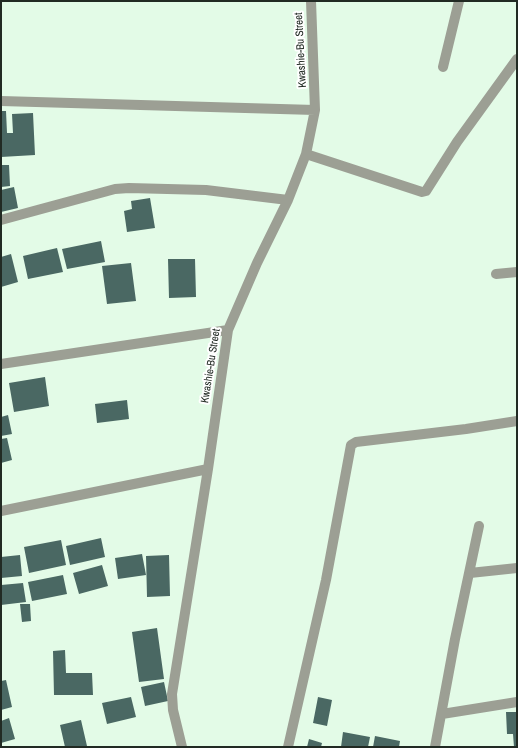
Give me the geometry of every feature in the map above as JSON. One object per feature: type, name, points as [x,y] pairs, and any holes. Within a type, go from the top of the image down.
[{"type":"street","name":"Kwashie-Bu Street","points":[[182,747],[172,710],[172,694],[208,469],[228,330],[257,263],[288,200],[306,154],[315,110],[311,1]]},
{"type":"street","points":[[443,67],[459,1]]},
{"type":"street","points":[[306,154],[422,192],[426,191],[457,142],[517,59]]},
{"type":"street","points":[[1,101],[315,110]]},
{"type":"street","points":[[1,220],[115,189],[206,190],[288,200]]},
{"type":"street","points":[[496,274],[517,272]]},
{"type":"street","points":[[1,364],[228,330]]},
{"type":"street","points":[[288,747],[326,580],[351,445],[356,442],[466,429],[517,421]]},
{"type":"street","points":[[1,511],[208,469]]},
{"type":"street","points":[[435,747],[455,639],[479,526]]},
{"type":"street","points":[[470,573],[517,568]]},
{"type":"street","points":[[442,714],[517,702]]},
{"type":"building","points":[[1,111],[6,111],[7,133],[13,133],[12,114],[33,113],[35,155],[1,157]]},
{"type":"building","points":[[1,165],[9,165],[10,186],[1,187]]},
{"type":"building","points":[[14,187],[18,208],[1,212],[1,190]]},
{"type":"building","points":[[150,198],[155,228],[127,232],[124,211],[132,209],[131,201]]},
{"type":"building","points":[[101,241],[105,262],[67,269],[62,249]]},
{"type":"building","points":[[57,248],[63,272],[28,279],[23,256]]},
{"type":"building","points":[[11,254],[18,282],[1,287],[1,257]]},
{"type":"building","points":[[168,259],[195,259],[196,297],[169,298]]},
{"type":"building","points":[[131,263],[136,301],[107,304],[102,266]]},
{"type":"building","points":[[45,377],[49,406],[14,412],[9,383]]},
{"type":"building","points":[[127,400],[129,419],[97,423],[95,404]]},
{"type":"building","points":[[8,415],[12,434],[1,436],[1,417]]},
{"type":"building","points":[[7,438],[12,460],[1,463],[1,439]]},
{"type":"building","points":[[101,538],[105,557],[70,565],[66,546]]},
{"type":"building","points":[[61,540],[66,565],[29,573],[24,547]]},
{"type":"building","points":[[142,554],[146,575],[118,579],[115,558]]},
{"type":"building","points":[[20,555],[22,576],[1,578],[1,557]]},
{"type":"building","points":[[169,555],[170,596],[147,597],[146,556]]},
{"type":"building","points":[[102,565],[108,586],[79,594],[73,573]]},
{"type":"building","points":[[63,575],[67,594],[32,601],[28,582]]},
{"type":"building","points":[[23,583],[26,602],[1,605],[1,585]]},
{"type":"building","points":[[20,604],[30,604],[31,621],[22,622]]},
{"type":"building","points":[[157,628],[164,679],[139,682],[132,632]]},
{"type":"building","points":[[65,650],[66,673],[92,673],[93,695],[54,695],[53,651]]},
{"type":"building","points":[[6,680],[12,707],[1,710],[1,681]]},
{"type":"building","points":[[164,682],[168,701],[145,706],[141,687]]},
{"type":"building","points":[[131,697],[136,717],[107,724],[102,703]]},
{"type":"building","points":[[318,697],[332,700],[327,726],[313,723]]},
{"type":"building","points":[[506,712],[517,712],[517,747],[514,747],[513,734],[507,734]]},
{"type":"building","points":[[9,718],[15,739],[1,743],[1,721]]},
{"type":"building","points":[[81,720],[87,746],[65,747],[60,725]]},
{"type":"building","points":[[343,732],[370,737],[368,747],[341,747]]},
{"type":"building","points":[[375,736],[400,741],[399,747],[373,747]]},
{"type":"building","points":[[309,739],[322,743],[321,747],[307,747]]}]
